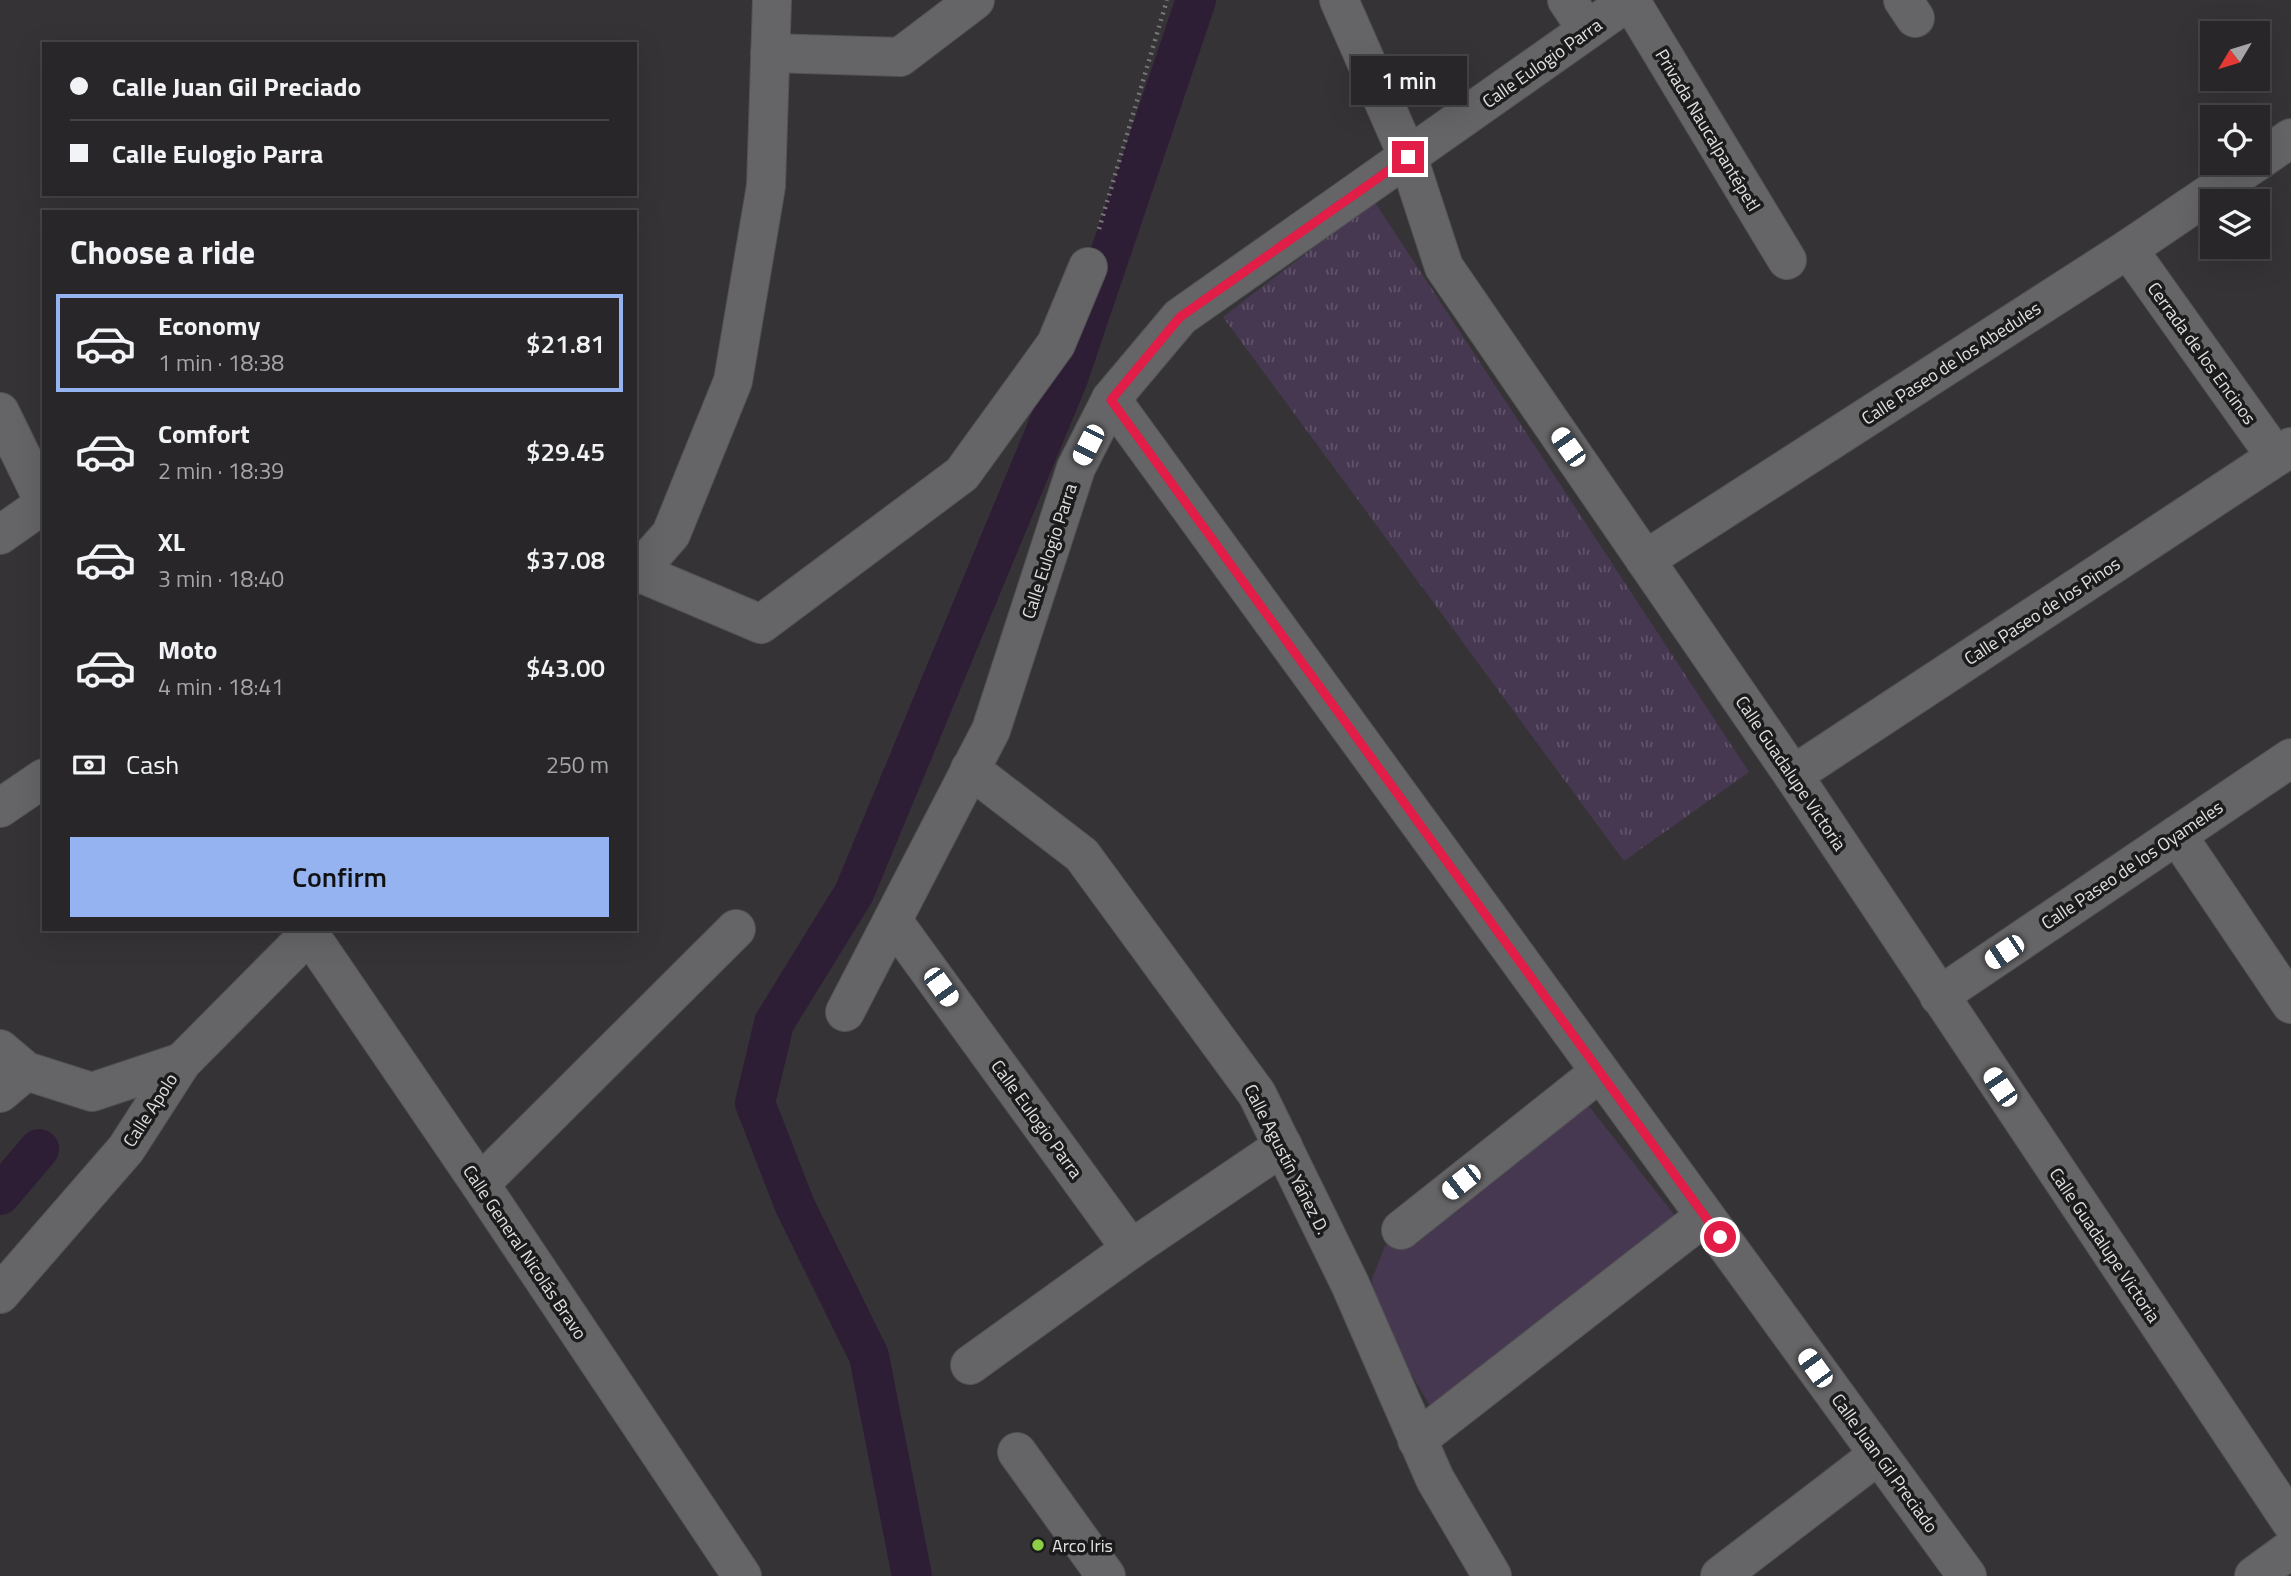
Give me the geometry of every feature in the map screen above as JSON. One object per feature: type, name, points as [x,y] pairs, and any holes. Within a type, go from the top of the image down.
[{"type":"street","points":[[637,573],[671,534],[733,381],[766,186],[772,0]]},
{"type":"street","points":[[770,53],[900,57],[975,0]]},
{"type":"street","name":"Calle Guadalupe Victoria","points":[[1339,0],[1408,157],[1444,267],[1793,775],[2291,1522]]},
{"type":"street","name":"Calle Eulogio Parra","points":[[845,1012],[991,730],[1076,468],[1111,400],[1180,317],[1408,157],[1577,15],[1630,0]]},
{"type":"street","name":"Privada Naucalpantépetl","points":[[1630,0],[1787,260]]},
{"type":"street","name":"Calle Paseo de los Abedules","points":[[2270,152],[2291,138]]},
{"type":"street","name":"Calle Paseo de los Abedules","points":[[1645,560],[2127,249],[2237,175]]},
{"type":"street","name":"Cerrada de los Encinos","points":[[2127,249],[2283,452]]},
{"type":"street","points":[[637,574],[761,624],[962,474],[1056,344],[1088,267]]},
{"type":"street","name":"Calle Juan Gil Preciado","points":[[1111,400],[1967,1576]]},
{"type":"street","points":[[0,412],[42,499]]},
{"type":"street","name":"Calle Paseo de los Pinos","points":[[1793,775],[2283,452]]},
{"type":"street","points":[[0,535],[42,504]]},
{"type":"street","name":"Calle Paseo de los Oyameles","points":[[1939,996],[2291,758]]},
{"type":"street","name":"Calle Agustín Yáñez D.","points":[[970,769],[1082,855],[1257,1094],[1350,1284],[1435,1479],[1492,1576]]},
{"type":"street","points":[[0,808],[42,779]]},
{"type":"street","points":[[2177,835],[2291,1004]]},
{"type":"street","name":"Calle Eulogio Parra","points":[[893,921],[1131,1249]]},
{"type":"street","points":[[480,1184],[736,929]]},
{"type":"street","name":"Calle General Nicolás Bravo","points":[[307,931],[742,1576]]},
{"type":"street","name":"Calle Apolo","points":[[0,1294],[126,1149],[182,1062],[307,931]]},
{"type":"street","points":[[9,1071],[92,1092],[182,1062]]},
{"type":"street","points":[[1401,1230],[1600,1072]]},
{"type":"street","points":[[970,1365],[1131,1249],[1283,1146]]},
{"type":"street","points":[[1418,1440],[1704,1216]]},
{"type":"street","points":[[1017,1452],[1106,1576]]},
{"type":"street","points":[[1720,1576],[1878,1455]]},
{"type":"street","points":[[2254,1576],[2291,1549]]},
{"type":"path","points":[[1088,267],[1167,0]]},
{"type":"green space","points":[[1374,201],[1749,772],[1624,861],[1223,317]]},
{"type":"green space","points":[[1581,1096],[1679,1221],[1435,1414],[1377,1317],[1372,1279],[1385,1246]]},
{"type":"waterway","points":[[912,1576],[869,1356],[795,1206],[755,1103],[774,1023],[854,893],[1068,378],[1196,0]]},
{"type":"waterway","points":[[0,1195],[39,1149]]},
{"type":"place","name":"Arco Iris","points":[[1038,1545]]},
{"type":"route","points":[[1408,157],[1180,317],[1111,400],[1720,1237]]}]
